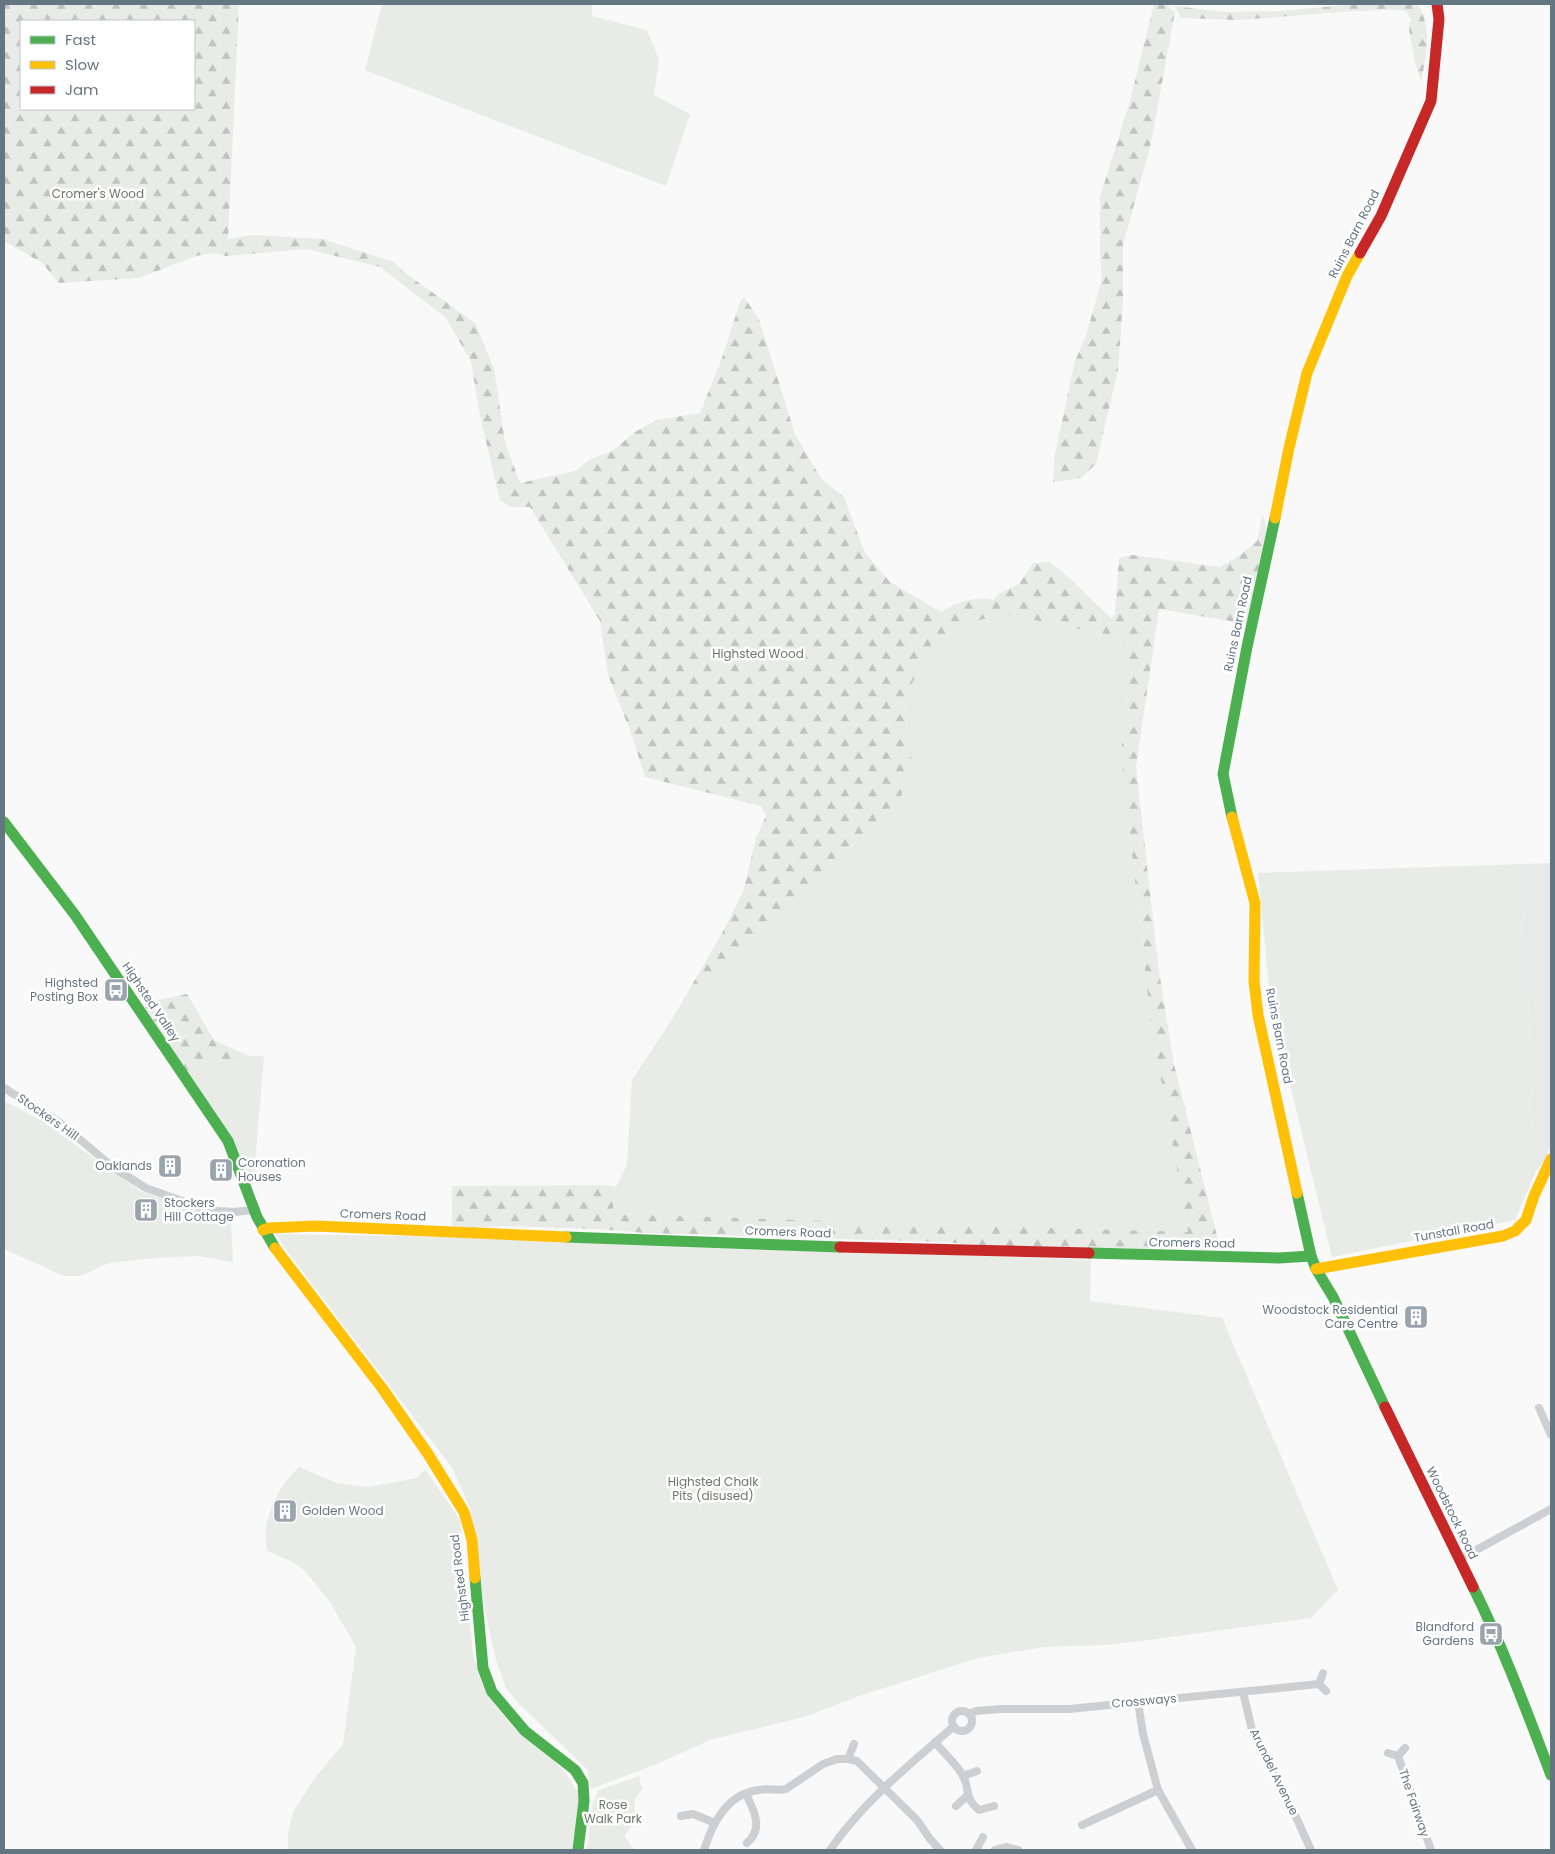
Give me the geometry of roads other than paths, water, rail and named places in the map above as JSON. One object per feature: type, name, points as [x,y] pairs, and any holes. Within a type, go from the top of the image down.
[{"type":"street","name":"Ruins Barn Road","points":[[1316,1270],[1311,1256],[1258,1015],[1254,981],[1255,903],[1235,831],[1224,774],[1247,647],[1289,448],[1307,373],[1347,276],[1381,216],[1432,101],[1439,19],[1437,4]]},
{"type":"street","name":"Highsted Valley","points":[[4,822],[75,915],[228,1141],[254,1210]]},
{"type":"street","name":"Stockers Hill","points":[[4,1088],[60,1123],[114,1168],[146,1188],[202,1208],[234,1212],[254,1210]]},
{"type":"street","name":"Tunstall Road","points":[[1316,1270],[1503,1236],[1515,1231],[1526,1220],[1534,1196],[1551,1159]]},
{"type":"street","name":"Highsted Road","points":[[254,1210],[264,1230],[299,1281],[382,1388],[428,1454],[464,1512],[472,1540],[486,1676],[492,1692],[514,1719],[525,1731],[575,1770],[583,1783],[584,1801],[578,1850]]},
{"type":"street","name":"Cromers Road","points":[[264,1230],[269,1228],[316,1226],[790,1246],[1279,1258],[1311,1256]]},
{"type":"street","name":"Woodstock Road","points":[[1316,1270],[1333,1297],[1496,1636],[1551,1775]]},
{"type":"street","points":[[1539,1408],[1551,1434]]},
{"type":"street","points":[[1460,1559],[1551,1509]]},
{"type":"street","points":[[1323,1673],[1319,1684],[1326,1692]]},
{"type":"street","name":"Crossways","points":[[969,1714],[976,1711],[1002,1709],[1069,1709],[1319,1684]]},
{"type":"street","name":"Arundel Avenue","points":[[1243,1692],[1250,1723],[1260,1749],[1292,1808],[1311,1850]]},
{"type":"street","points":[[1138,1702],[1143,1734],[1158,1790],[1192,1850]]},
{"type":"street","name":"Crossways","points":[[962,1711],[972,1717],[970,1728],[961,1732],[953,1728],[953,1716],[957,1712],[962,1711]]},
{"type":"street","name":"Crossways","points":[[830,1850],[839,1837],[884,1787],[953,1728]]},
{"type":"street","points":[[935,1742],[964,1776],[967,1796],[972,1805],[979,1810],[994,1806]]},
{"type":"street","points":[[848,1759],[854,1744]]},
{"type":"street","points":[[1388,1754],[1398,1756],[1405,1748]]},
{"type":"street","name":"The Fairway","points":[[1398,1756],[1430,1850]]},
{"type":"street","points":[[704,1850],[715,1823],[727,1804],[758,1790],[780,1791],[786,1789],[823,1764],[837,1759],[848,1759],[857,1761],[884,1787],[917,1820],[940,1850]]},
{"type":"street","points":[[964,1776],[977,1771]]},
{"type":"street","points":[[1082,1825],[1158,1790]]},
{"type":"street","points":[[746,1794],[756,1814],[757,1824],[755,1834],[747,1843]]},
{"type":"street","points":[[956,1806],[967,1796]]},
{"type":"street","points":[[682,1816],[693,1814],[715,1823]]},
{"type":"street","points":[[972,1850],[977,1850],[983,1837]]},
{"type":"street","points":[[996,1850],[1006,1847],[1018,1850]]},
{"type":"place","name":"Highsted Posting Box","points":[[116,990]]},
{"type":"place","name":"Oaklands","points":[[170,1166]]},
{"type":"place","name":"Coronation Houses","points":[[221,1170]]},
{"type":"place","name":"Stockers Hill Cottage","points":[[146,1210]]},
{"type":"place","name":"Woodstock Residential Care Centre","points":[[1416,1317]]},
{"type":"place","name":"Golden Wood","points":[[285,1511]]},
{"type":"place","name":"Blandford Gardens","points":[[1491,1634]]},
{"type":"park label","name":"Cromer's Wood","points":[[98,194]]},
{"type":"park label","name":"Highsted Wood","points":[[758,654]]},
{"type":"park label","name":"Highsted Chalk Pits (disused)","points":[[713,1489]]},
{"type":"park label","name":"Rose Walk Park","points":[[613,1812]]}]
